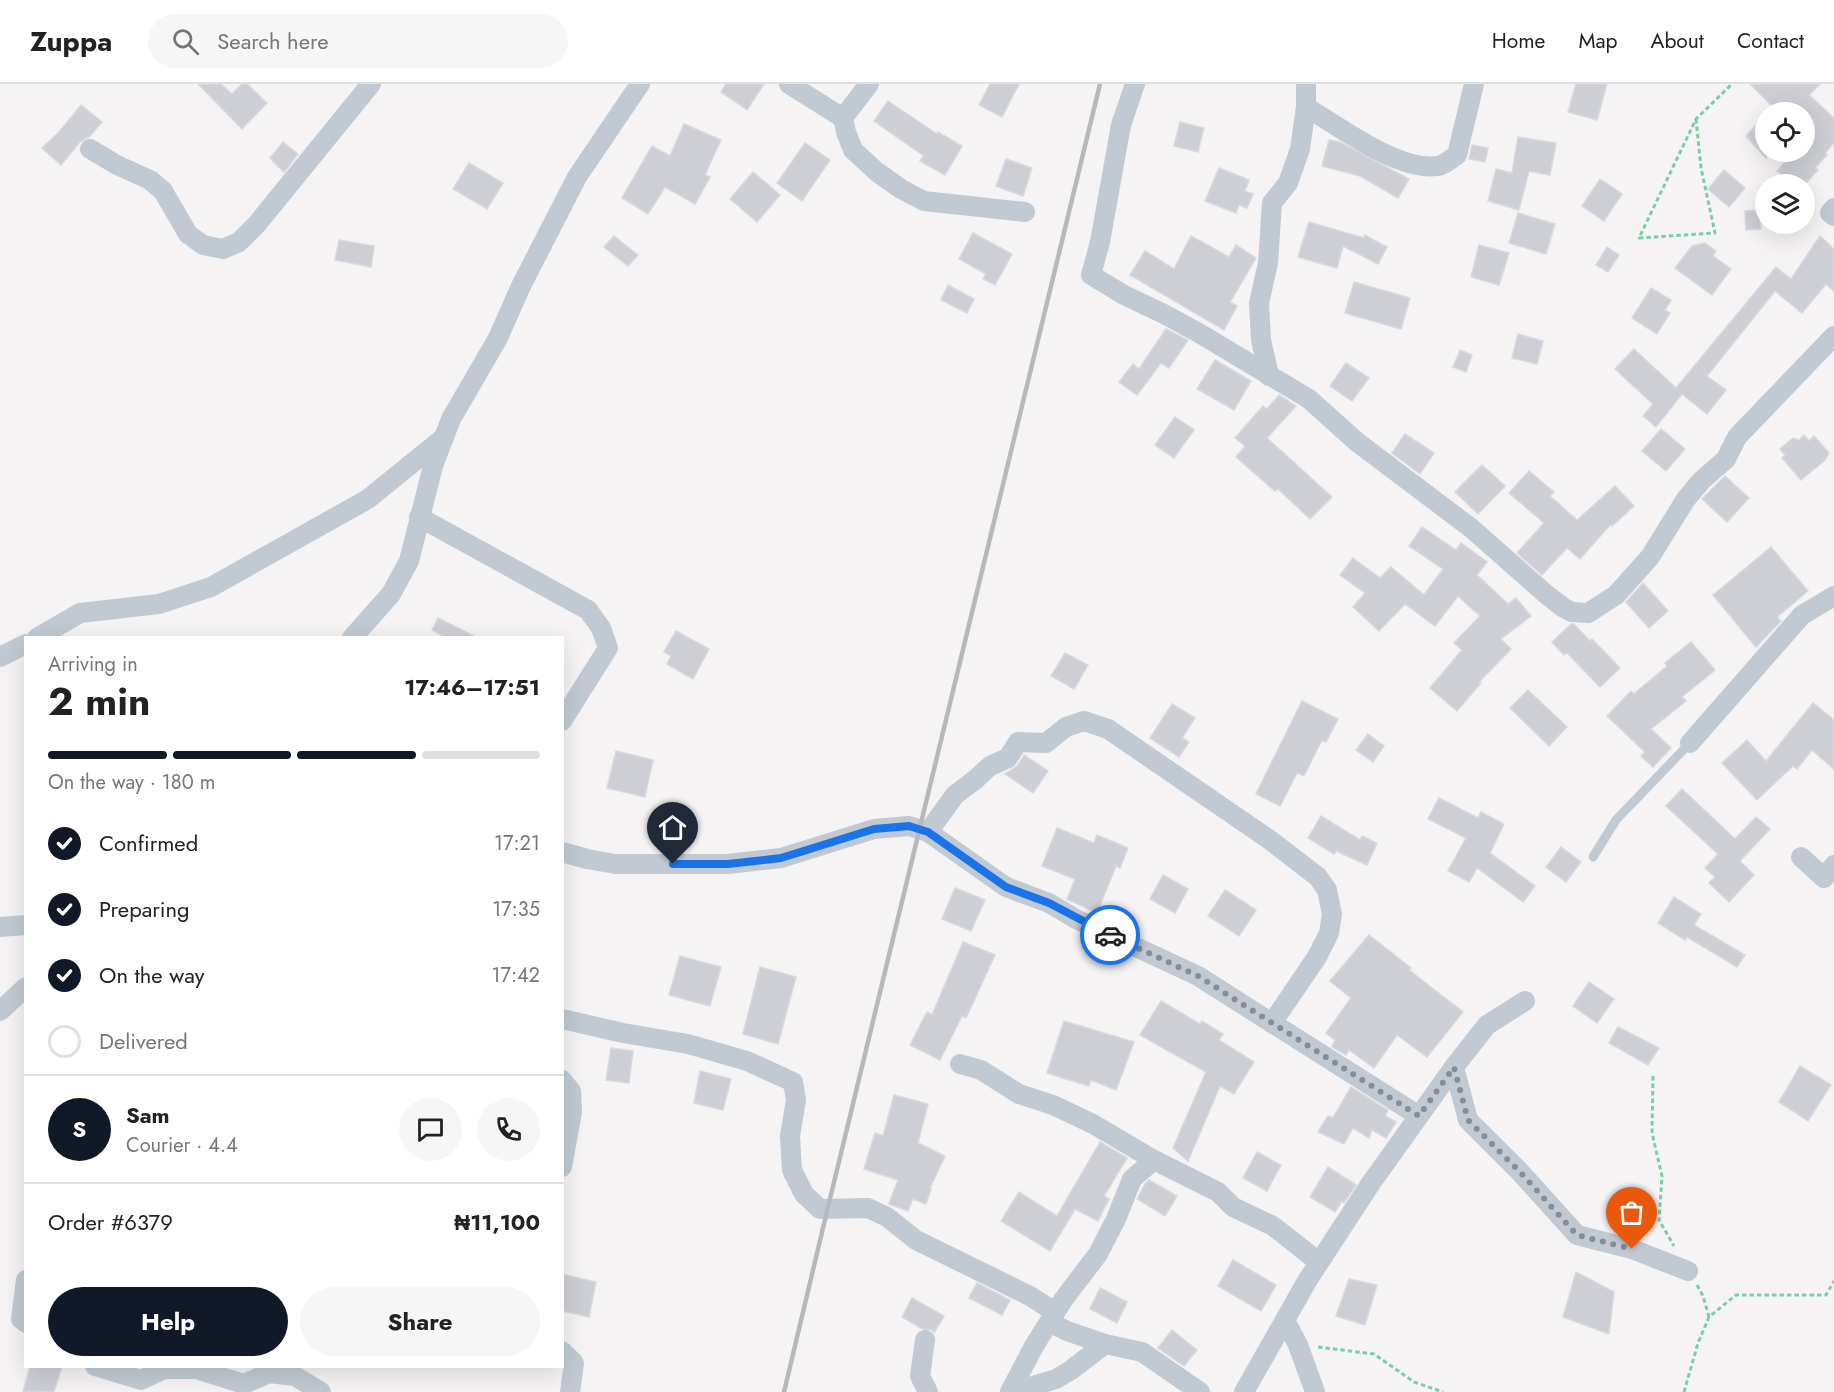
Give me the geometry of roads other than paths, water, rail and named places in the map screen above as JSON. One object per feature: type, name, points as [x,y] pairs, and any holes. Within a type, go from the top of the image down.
[{"type":"street","points":[[90,149],[117,165],[150,180],[163,191],[188,234],[202,245],[223,249],[239,243],[257,224],[371,84]]},
{"type":"street","points":[[354,636],[391,594],[409,561],[418,517],[433,466],[451,419],[498,338],[577,177],[640,84]]},
{"type":"street","points":[[789,84],[843,118],[853,150],[877,172],[901,189],[924,201],[1024,212]]},
{"type":"street","points":[[843,118],[869,84]]},
{"type":"street","points":[[1135,84],[1121,124],[1102,232],[1091,275],[1124,295],[1191,328],[1309,399],[1357,442],[1471,528],[1564,608],[1572,612],[1588,613],[1616,595],[1650,557],[1686,499],[1701,481],[1726,459],[1737,437],[1834,336]]},
{"type":"street","points":[[1269,376],[1261,340],[1258,303],[1268,263],[1272,203],[1288,183],[1300,149],[1306,107],[1306,84]]},
{"type":"street","points":[[1306,107],[1389,156],[1416,166],[1439,167],[1457,155],[1474,84]]},
{"type":"street","points":[[1834,208],[1830,213],[1834,216]]},
{"type":"street","points":[[40,636],[80,613],[159,604],[211,586],[368,499],[444,437]]},
{"type":"street","points":[[418,517],[588,610],[601,628],[608,648],[564,718]]},
{"type":"street","points":[[1690,743],[1802,615],[1834,596]]},
{"type":"street","points":[[0,657],[24,645]]},
{"type":"street","points":[[928,832],[955,795],[990,766],[1008,758],[1018,742],[1046,743],[1066,727],[1084,721],[1108,729],[1270,840],[1318,877],[1327,890],[1332,914],[1329,933],[1317,957],[1272,1023]]},
{"type":"street","points":[[564,853],[615,864],[736,864],[781,858],[874,829],[909,826],[928,832],[1006,887],[1049,903],[1092,927],[1198,976],[1419,1116]]},
{"type":"street","points":[[1801,857],[1824,878],[1834,865]]},
{"type":"street","points":[[0,927],[24,925]]},
{"type":"street","points":[[0,1011],[24,989]]},
{"type":"street","points":[[1244,1392],[1319,1262],[1371,1183],[1454,1067],[1487,1025],[1525,1001]]},
{"type":"street","points":[[564,1020],[688,1044],[747,1061],[793,1082],[796,1100],[790,1136],[792,1170],[804,1194],[820,1209],[868,1208],[887,1217],[916,1240],[1030,1296],[1067,1331],[1105,1344],[1142,1352],[1200,1392]]},
{"type":"street","points":[[960,1064],[981,1070],[1019,1094],[1053,1105],[1093,1124],[1154,1160],[1218,1192],[1233,1208],[1273,1226],[1319,1262]]},
{"type":"street","points":[[1454,1067],[1468,1120],[1521,1173],[1577,1235],[1632,1249],[1688,1271]]},
{"type":"street","points":[[564,1082],[571,1091],[572,1112],[564,1156]]},
{"type":"street","points":[[1011,1392],[1052,1317],[1098,1254],[1116,1220],[1131,1179],[1154,1160]]},
{"type":"street","points":[[24,1296],[21,1319],[24,1321]]},
{"type":"street","points":[[1285,1320],[1298,1345],[1315,1392]]},
{"type":"street","points":[[925,1340],[920,1376],[928,1392]]},
{"type":"street","points":[[1011,1392],[1056,1379],[1105,1344]]},
{"type":"street","points":[[564,1353],[574,1363],[570,1392]]},
{"type":"street","points":[[102,1368],[141,1380],[164,1368],[196,1369],[244,1384],[270,1373],[295,1376],[321,1392]]},
{"type":"lane","points":[[1593,857],[1616,820],[1690,743]]},
{"type":"railway","points":[[784,1392],[1100,84]]}]
